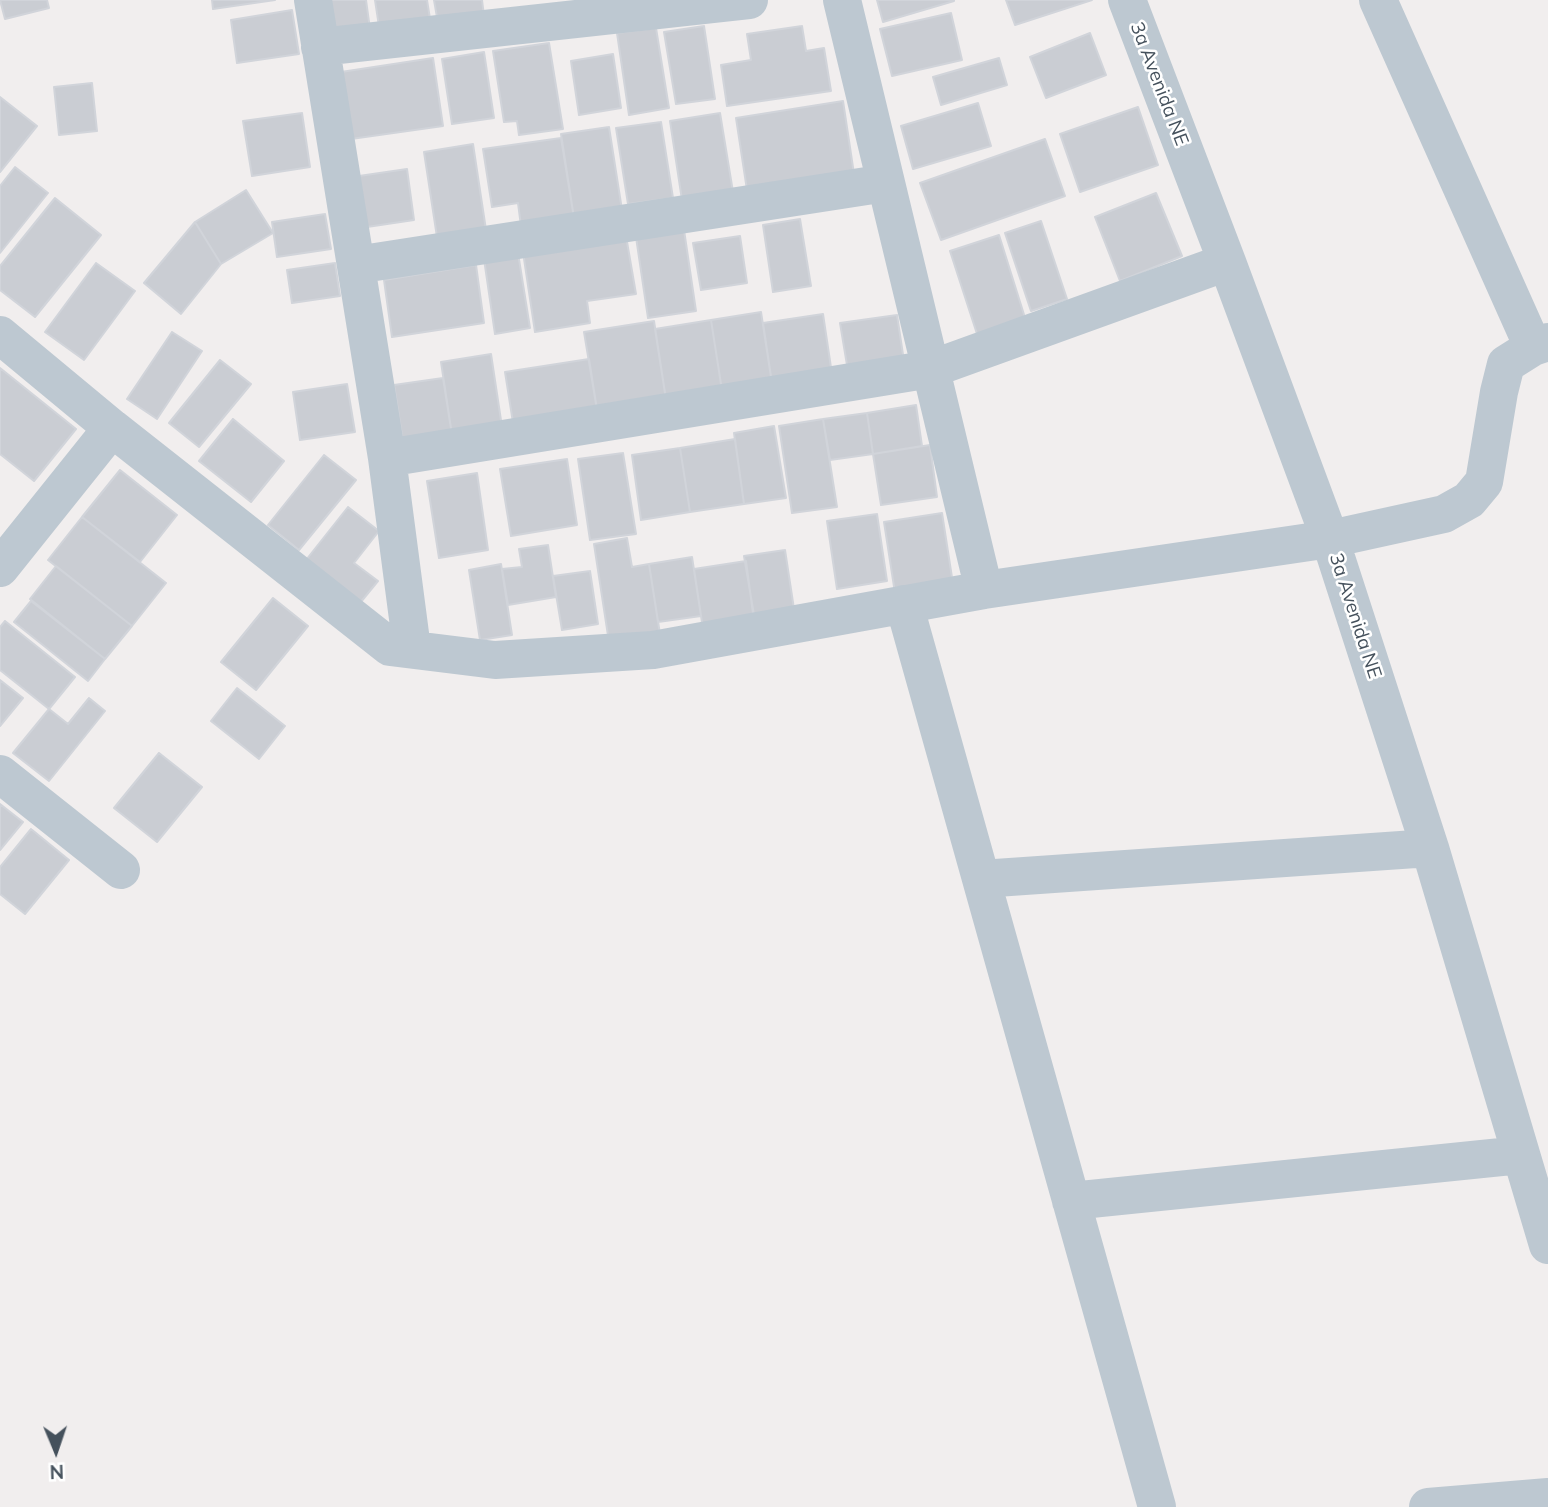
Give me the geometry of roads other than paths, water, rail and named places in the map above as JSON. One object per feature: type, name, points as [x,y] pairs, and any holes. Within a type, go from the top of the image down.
[{"type":"street","points":[[313,0],[387,458],[412,649]]},
{"type":"street","points":[[320,47],[750,0]]},
{"type":"street","points":[[842,0],[984,590]]},
{"type":"street","name":"3a Avenida NE","points":[[1127,0],[1330,538],[1430,848],[1548,1244]]},
{"type":"street","points":[[0,335],[113,428],[390,646],[495,660],[653,650],[984,590],[1330,538],[1444,514],[1469,500],[1485,482],[1506,364],[1541,344],[1378,0]]},
{"type":"street","points":[[356,265],[886,183]]},
{"type":"street","points":[[387,458],[931,369],[1227,261]]},
{"type":"street","points":[[0,568],[113,428]]},
{"type":"street","points":[[904,604],[1157,1507]]},
{"type":"street","points":[[0,774],[121,870]]},
{"type":"street","points":[[981,878],[1430,848]]},
{"type":"street","points":[[1071,1201],[1521,1155]]},
{"type":"street","points":[[1428,1507],[1548,1497]]}]
